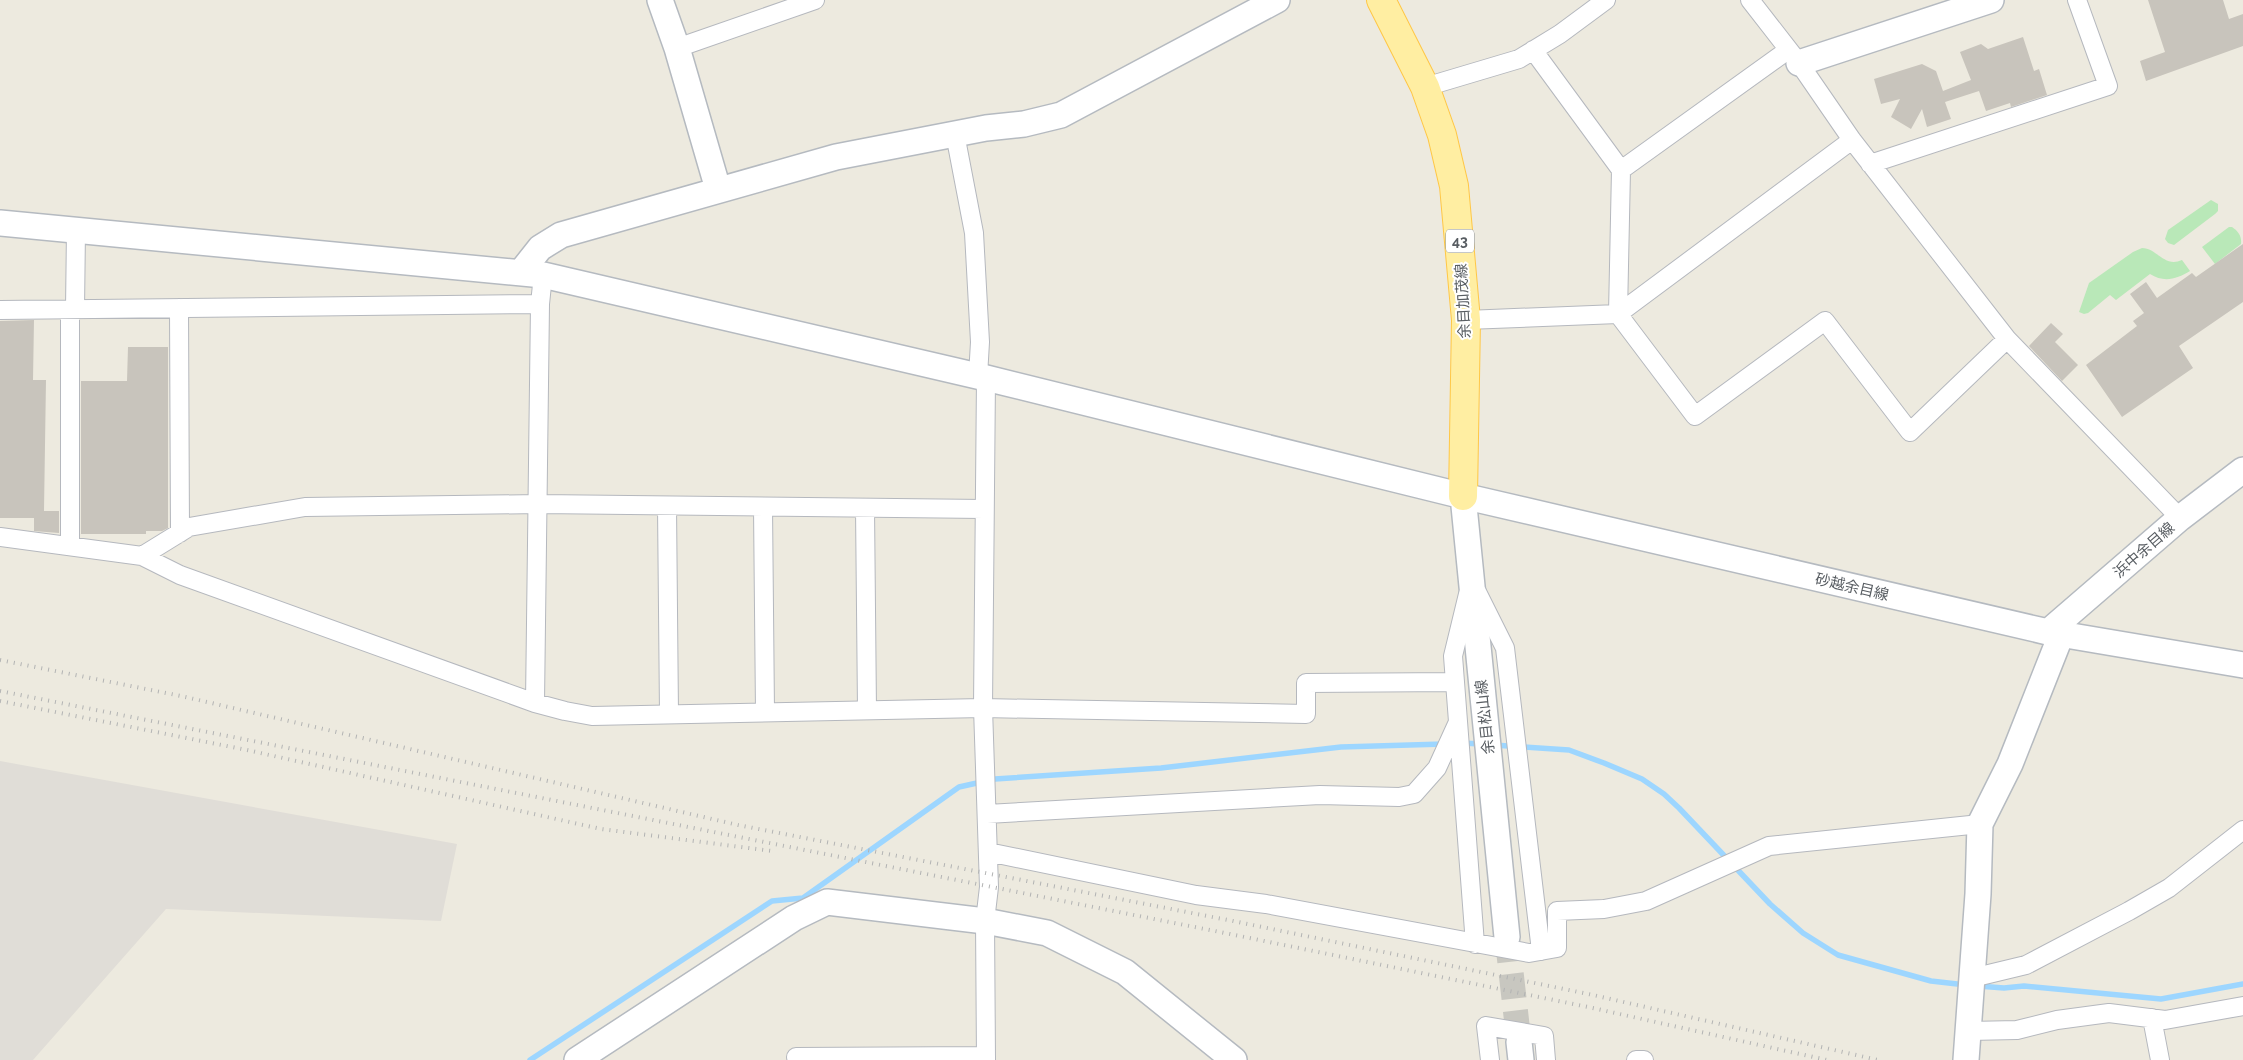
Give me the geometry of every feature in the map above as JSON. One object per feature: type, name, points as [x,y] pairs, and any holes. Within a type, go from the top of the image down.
[{"type":"main road","name":"余目加茂線","points":[[1381,0],[1425,87],[1442,135],[1454,186],[1466,320],[1463,496]]},
{"type":"street","points":[[660,0],[677,48],[718,189]]},
{"type":"street","points":[[677,48],[816,0]]},
{"type":"street","points":[[535,703],[539,504],[540,304],[532,274],[540,248],[561,235],[836,157],[986,128],[1024,124],[1061,115],[1277,0]]},
{"type":"street","points":[[1425,87],[1519,59],[1560,34],[1606,0]]},
{"type":"street","points":[[1750,0],[1870,164],[2007,338],[2180,518]]},
{"type":"street","points":[[1621,170],[1793,57],[1991,0]]},
{"type":"street","points":[[1870,164],[2108,86],[2077,0]]},
{"type":"street","points":[[1533,50],[1621,170],[1618,314],[1696,416],[1825,321],[1910,432],[2007,338]]},
{"type":"street","points":[[796,1056],[986,1058],[986,920],[989,887],[983,708],[984,510],[982,377],[974,233],[955,134]]},
{"type":"street","points":[[1466,320],[1618,314],[1852,140]]},
{"type":"street","name":"砂越余目線","points":[[0,223],[532,274],[982,377],[1463,496],[2055,633],[2243,665]]},
{"type":"street","points":[[70,546],[76,230]]},
{"type":"street","points":[[0,310],[540,304]]},
{"type":"street","points":[[179,308],[180,533]]},
{"type":"street","name":"浜中余目線","points":[[2055,633],[2180,518],[2243,470]]},
{"type":"street","name":"余目松山線","points":[[1463,496],[1507,937]]},
{"type":"street","points":[[142,556],[189,527],[305,507],[539,504],[984,510]]},
{"type":"street","points":[[667,506],[668,714]]},
{"type":"street","points":[[763,507],[765,712]]},
{"type":"street","points":[[865,508],[867,710]]},
{"type":"street","points":[[0,537],[142,556],[180,575],[535,703],[592,716],[983,708],[1306,714],[1306,683],[1455,682]]},
{"type":"street","points":[[1471,581],[1453,656],[1475,944]]},
{"type":"street","points":[[1471,581],[1505,648],[1540,951]]},
{"type":"street","points":[[1966,1060],[1980,824],[2010,764],[2055,633]]},
{"type":"street","points":[[988,814],[1320,795],[1399,797],[1414,794],[1437,768],[1458,722]]},
{"type":"street","points":[[988,852],[1196,895],[1266,904],[1475,944],[1529,952],[1557,948],[1557,911],[1604,908],[1646,901],[1769,846],[1980,824]]},
{"type":"street","points":[[1972,978],[2026,965],[2129,911],[2169,888],[2243,830]]},
{"type":"street","points":[[577,1060],[794,918],[827,902],[855,903],[986,920],[1047,933],[1125,972],[1234,1060]]},
{"type":"street","points":[[1969,1031],[2017,1030],[2057,1020],[2109,1013],[2165,1020],[2243,1006]]},
{"type":"street","points":[[2152,1018],[2160,1060]]},
{"type":"street","points":[[1490,1060],[1486,1026],[1544,1036],[1546,1060]]},
{"type":"street","points":[[1636,1060],[1644,1060]]},
{"type":"shaded area","points":[[0,761],[457,844],[441,921],[166,909],[33,1060],[0,1060]]},
{"type":"green space","points":[[2211,200],[2218,204],[2218,211],[2215,214],[2174,245],[2168,243],[2165,239],[2168,230]]},
{"type":"green space","points":[[2229,227],[2238,232],[2241,244],[2215,264],[2202,247]]},
{"type":"green space","points":[[2142,248],[2152,251],[2170,262],[2182,260],[2190,271],[2170,279],[2155,277],[2150,274],[2116,300],[2110,295],[2088,313],[2079,312],[2089,283],[2133,252]]},
{"type":"building","points":[[2148,0],[2223,0],[2229,19],[2243,14],[2243,46],[2146,81],[2140,61],[2165,52]]},
{"type":"building","points":[[2023,37],[2034,71],[2039,69],[2047,95],[2011,107],[2010,103],[1986,111],[1979,91],[1945,102],[1951,119],[1927,127],[1922,109],[1911,129],[1891,117],[1900,99],[1881,104],[1874,79],[1922,64],[1936,71],[1943,91],[1971,80],[1960,52],[1981,44],[1988,49]]},
{"type":"building","points":[[2243,244],[2243,302],[2179,346],[2193,368],[2122,417],[2086,365],[2137,326],[2133,321],[2144,313],[2130,294],[2146,282],[2157,298],[2192,273],[2196,277]]},
{"type":"building","points":[[34,320],[33,380],[46,380],[44,511],[59,511],[59,533],[34,531],[34,518],[0,518],[0,321]]},
{"type":"building","points":[[2051,323],[2063,334],[2055,342],[2078,365],[2062,381],[2029,346]]},
{"type":"building","points":[[128,347],[168,347],[168,528],[162,531],[146,531],[146,534],[81,534],[81,381],[127,381]]},
{"type":"waterway","points":[[1461,743],[1482,744]]},
{"type":"waterway","points":[[530,1060],[772,901],[803,898],[959,787],[995,779],[1161,768],[1341,747],[1444,744]]},
{"type":"waterway","points":[[1494,745],[1569,750],[1642,779],[1664,794],[1679,808],[1770,904],[1803,933],[1838,955],[1931,981],[1966,985]]},
{"type":"waterway","points":[[1978,986],[2004,988],[2024,986],[2161,999],[2243,984]]},
{"type":"tunnel","points":[[1507,937],[1519,1042]]},
{"type":"railway","points":[[0,660],[181,696],[738,825],[1233,921],[1593,995],[1878,1060]]},
{"type":"railway","points":[[0,691],[1230,934],[1588,1007],[1827,1060]]},
{"type":"railway","points":[[0,701],[247,750],[601,829],[772,851]]}]
